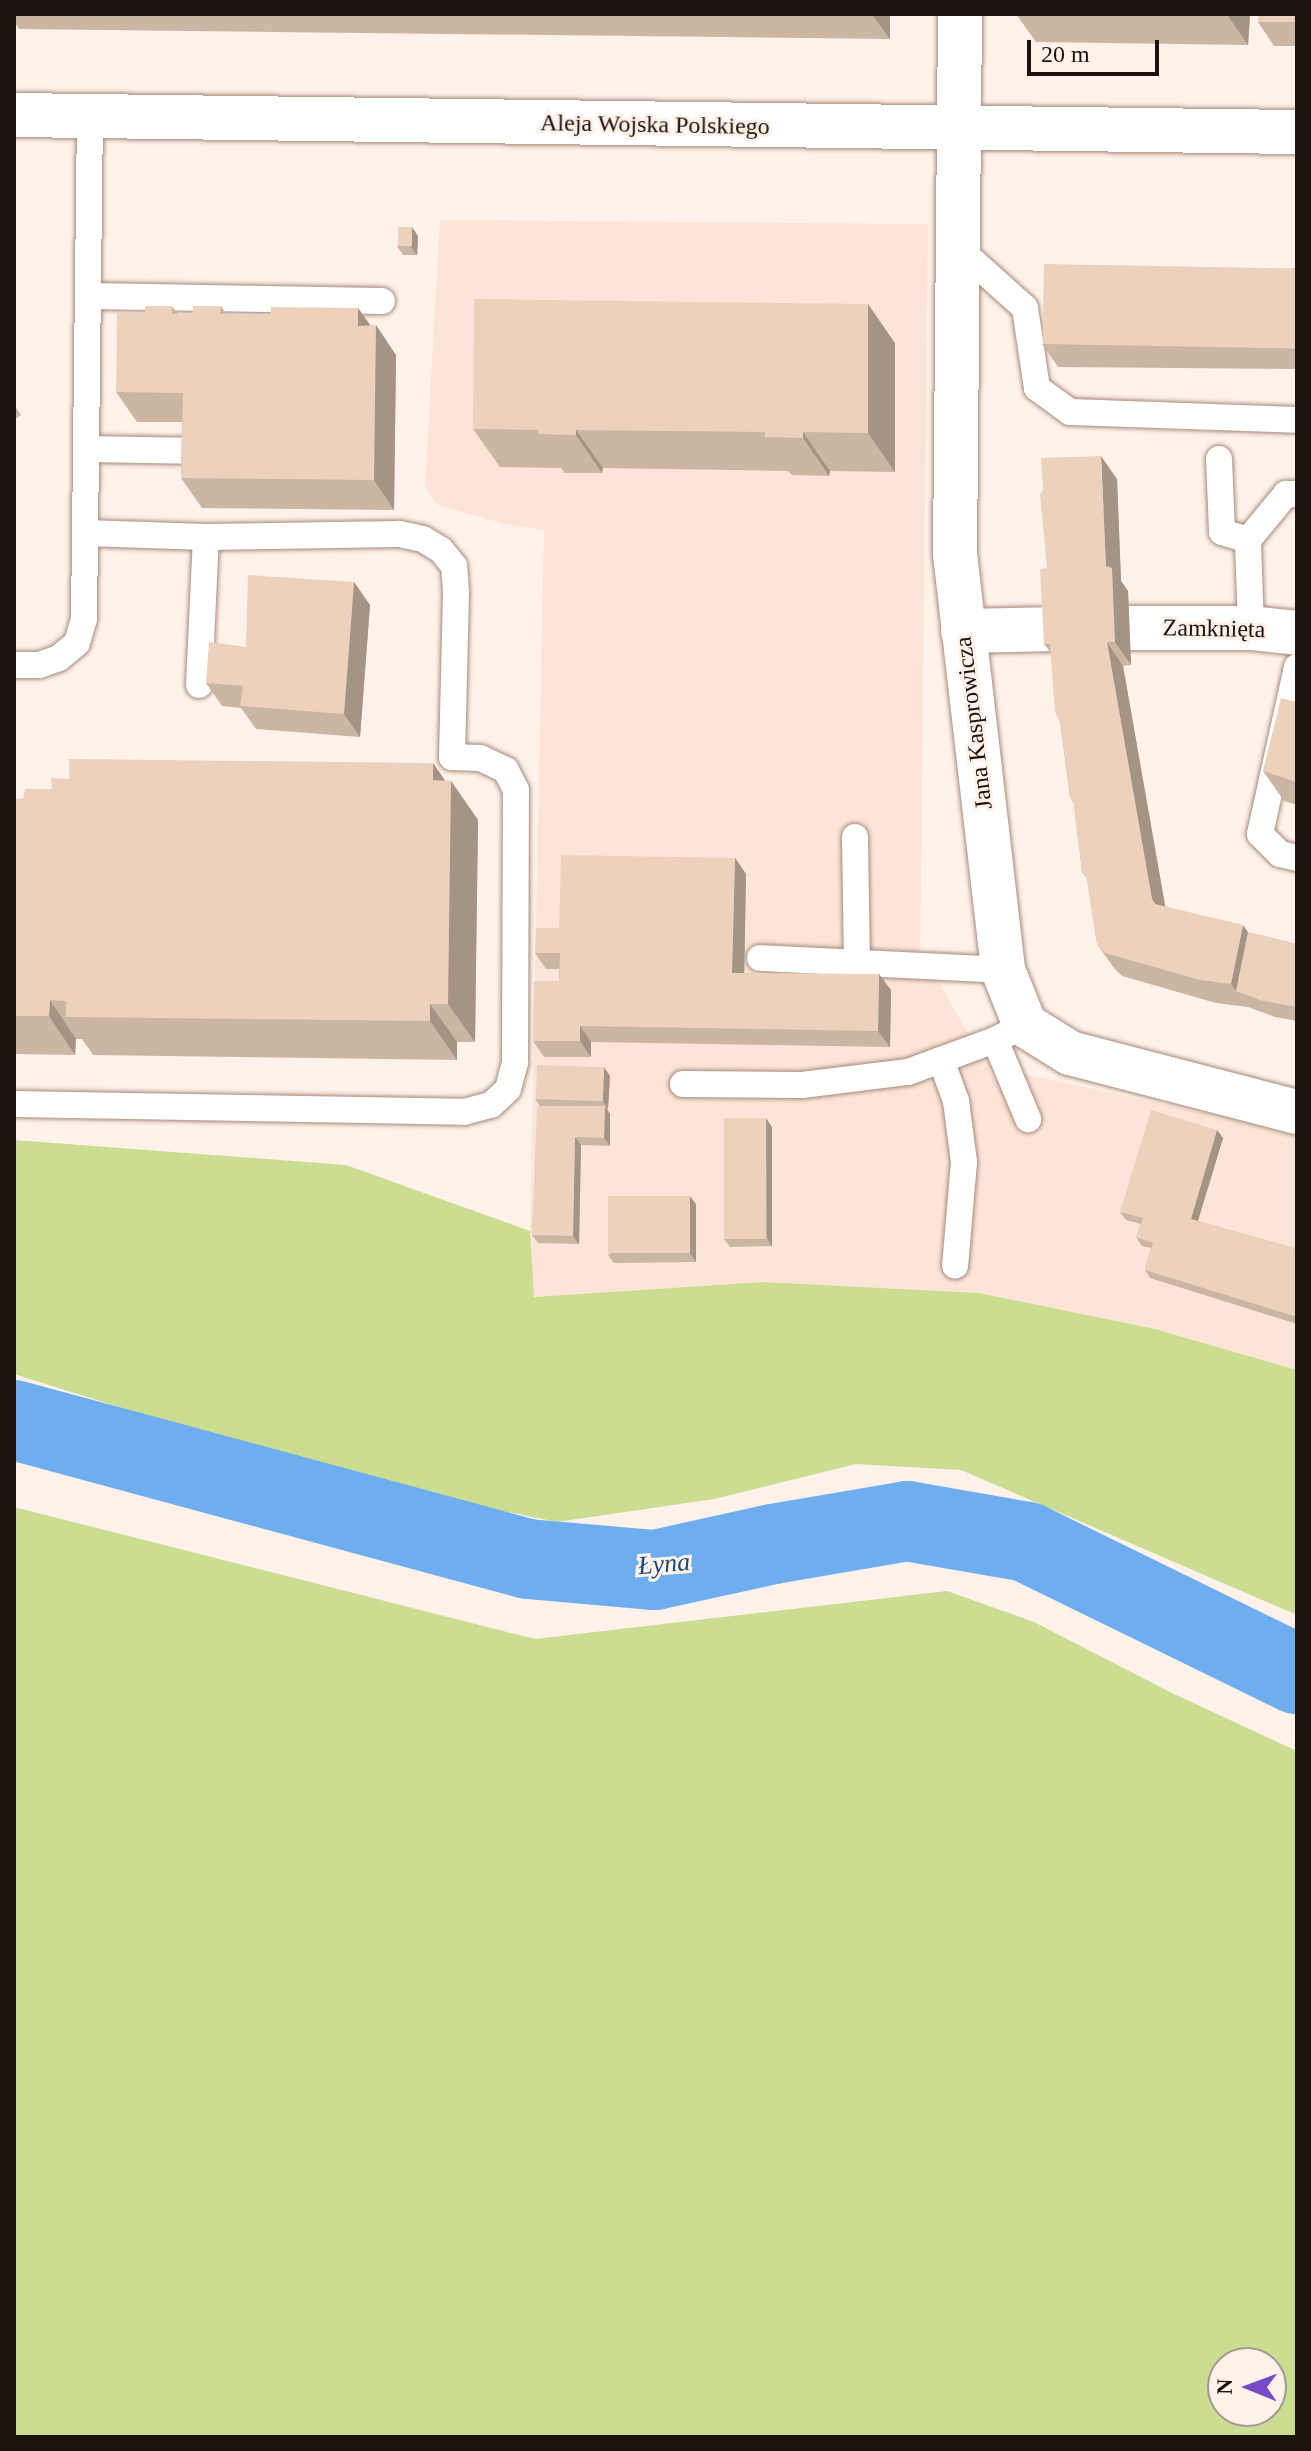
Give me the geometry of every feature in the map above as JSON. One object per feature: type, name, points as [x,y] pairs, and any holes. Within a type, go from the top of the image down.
[{"type":"street","name":"Jana Kasprowicza","points":[[960,14],[955,554],[1010,1032]]},
{"type":"street","name":"Aleja Wojska Polskiego","points":[[14,115],[1297,132]]},
{"type":"street","name":"Zamknięta","points":[[1130,628],[1251,628],[1297,633]]},
{"type":"street","points":[[963,631],[1059,629]]},
{"type":"street","points":[[1010,1032],[1070,1053],[1297,1112]]},
{"type":"lane","points":[[14,665],[39,665],[59,658],[77,643],[84,619],[90,116]]},
{"type":"lane","points":[[957,247],[1025,308],[1037,388],[1070,412],[1297,420]]},
{"type":"lane","points":[[89,296],[382,301]]},
{"type":"lane","points":[[86,449],[203,451]]},
{"type":"lane","points":[[1219,459],[1222,532],[1248,540]]},
{"type":"lane","points":[[1251,628],[1248,540],[1286,494],[1297,494]]},
{"type":"lane","points":[[14,1104],[464,1112],[491,1105],[508,1089],[515,1062],[516,790],[506,770],[480,758],[452,757],[456,592],[454,566],[441,550],[423,539],[399,534],[206,537],[85,533]]},
{"type":"lane","points":[[199,685],[206,537]]},
{"type":"lane","points":[[1297,667],[1260,834],[1280,854],[1297,858]]},
{"type":"lane","points":[[855,837],[857,963]]},
{"type":"lane","points":[[760,958],[1003,970]]},
{"type":"lane","points":[[683,1084],[802,1085],[908,1072],[1010,1032],[1028,1119]]},
{"type":"lane","points":[[941,1060],[956,1101],[964,1162],[955,1266]]},
{"type":"shaded area","points":[[440,220],[928,224],[920,972],[935,975],[995,1081],[1028,1075],[1297,1133],[1297,1370],[1155,1329],[979,1293],[763,1282],[533,1297],[530,1231],[544,530],[505,524],[438,505],[425,487]]},
{"type":"green space","points":[[14,1140],[346,1165],[530,1231],[534,1297],[763,1282],[979,1293],[1155,1329],[1297,1370],[1297,1615],[961,1470],[856,1464],[714,1499],[557,1522],[347,1479],[14,1374]]},
{"type":"green space","points":[[14,1507],[535,1639],[947,1591],[1034,1622],[1172,1693],[1297,1751],[1297,2437],[14,2437]]},
{"type":"building","points":[[683,14],[873,14],[873,16]]},
{"type":"building","points":[[1085,14],[1228,14],[1228,16]]},
{"type":"building","points":[[1258,14],[1297,14],[1297,22],[1258,22]]},
{"type":"building","points":[[398,227],[412,227],[412,246],[398,246]]},
{"type":"building","points":[[1044,264],[1297,268],[1296,348],[1043,344]]},
{"type":"building","points":[[474,299],[868,304],[868,433],[803,432],[803,438],[765,437],[765,432],[576,430],[576,435],[538,434],[538,430],[473,429]]},
{"type":"building","points":[[145,306],[172,306],[172,314],[193,314],[193,306],[221,306],[220,314],[271,314],[271,307],[358,308],[358,326],[376,325],[374,480],[181,478],[183,393],[116,392],[117,313],[145,313]]},
{"type":"building","points":[[1101,456],[1106,566],[1112,568],[1115,642],[1107,642],[1152,899],[1155,904],[1243,925],[1231,984],[1200,980],[1105,953],[1097,944],[1086,875],[1082,872],[1061,725],[1055,712],[1050,644],[1044,644],[1040,569],[1047,568],[1040,494],[1043,490],[1041,458]]},
{"type":"building","points":[[248,575],[354,582],[344,714],[240,706],[243,686],[206,683],[209,642],[246,647]]},
{"type":"building","points":[[1281,698],[1297,702],[1297,782],[1263,771]]},
{"type":"building","points":[[69,759],[433,763],[433,780],[451,781],[448,1004],[430,1004],[430,1021],[66,1017],[66,1001],[50,1000],[49,1016],[14,1016],[14,799],[23,799],[25,789],[52,789],[51,778],[69,779]]},
{"type":"building","points":[[561,855],[735,858],[732,973],[879,974],[878,1031],[580,1026],[580,1041],[533,1041],[534,981],[559,981],[560,953],[535,953],[536,928],[559,928]]},
{"type":"building","points":[[1248,932],[1297,944],[1297,1007],[1263,1001],[1236,991]]},
{"type":"building","points":[[537,1065],[604,1067],[603,1101],[536,1099]]},
{"type":"building","points":[[537,1106],[605,1106],[604,1138],[575,1137],[573,1236],[532,1235]]},
{"type":"building","points":[[1151,1110],[1217,1130],[1191,1219],[1297,1249],[1297,1317],[1145,1270],[1153,1243],[1136,1237],[1143,1218],[1120,1212]]},
{"type":"building","points":[[724,1118],[766,1118],[766,1239],[724,1239]]},
{"type":"building","points":[[608,1196],[690,1196],[690,1253],[608,1253]]},
{"type":"waterway","name":"Łyna","points":[[14,1420],[528,1559],[655,1570],[773,1544],[907,1521],[1027,1542],[1297,1674]]}]
